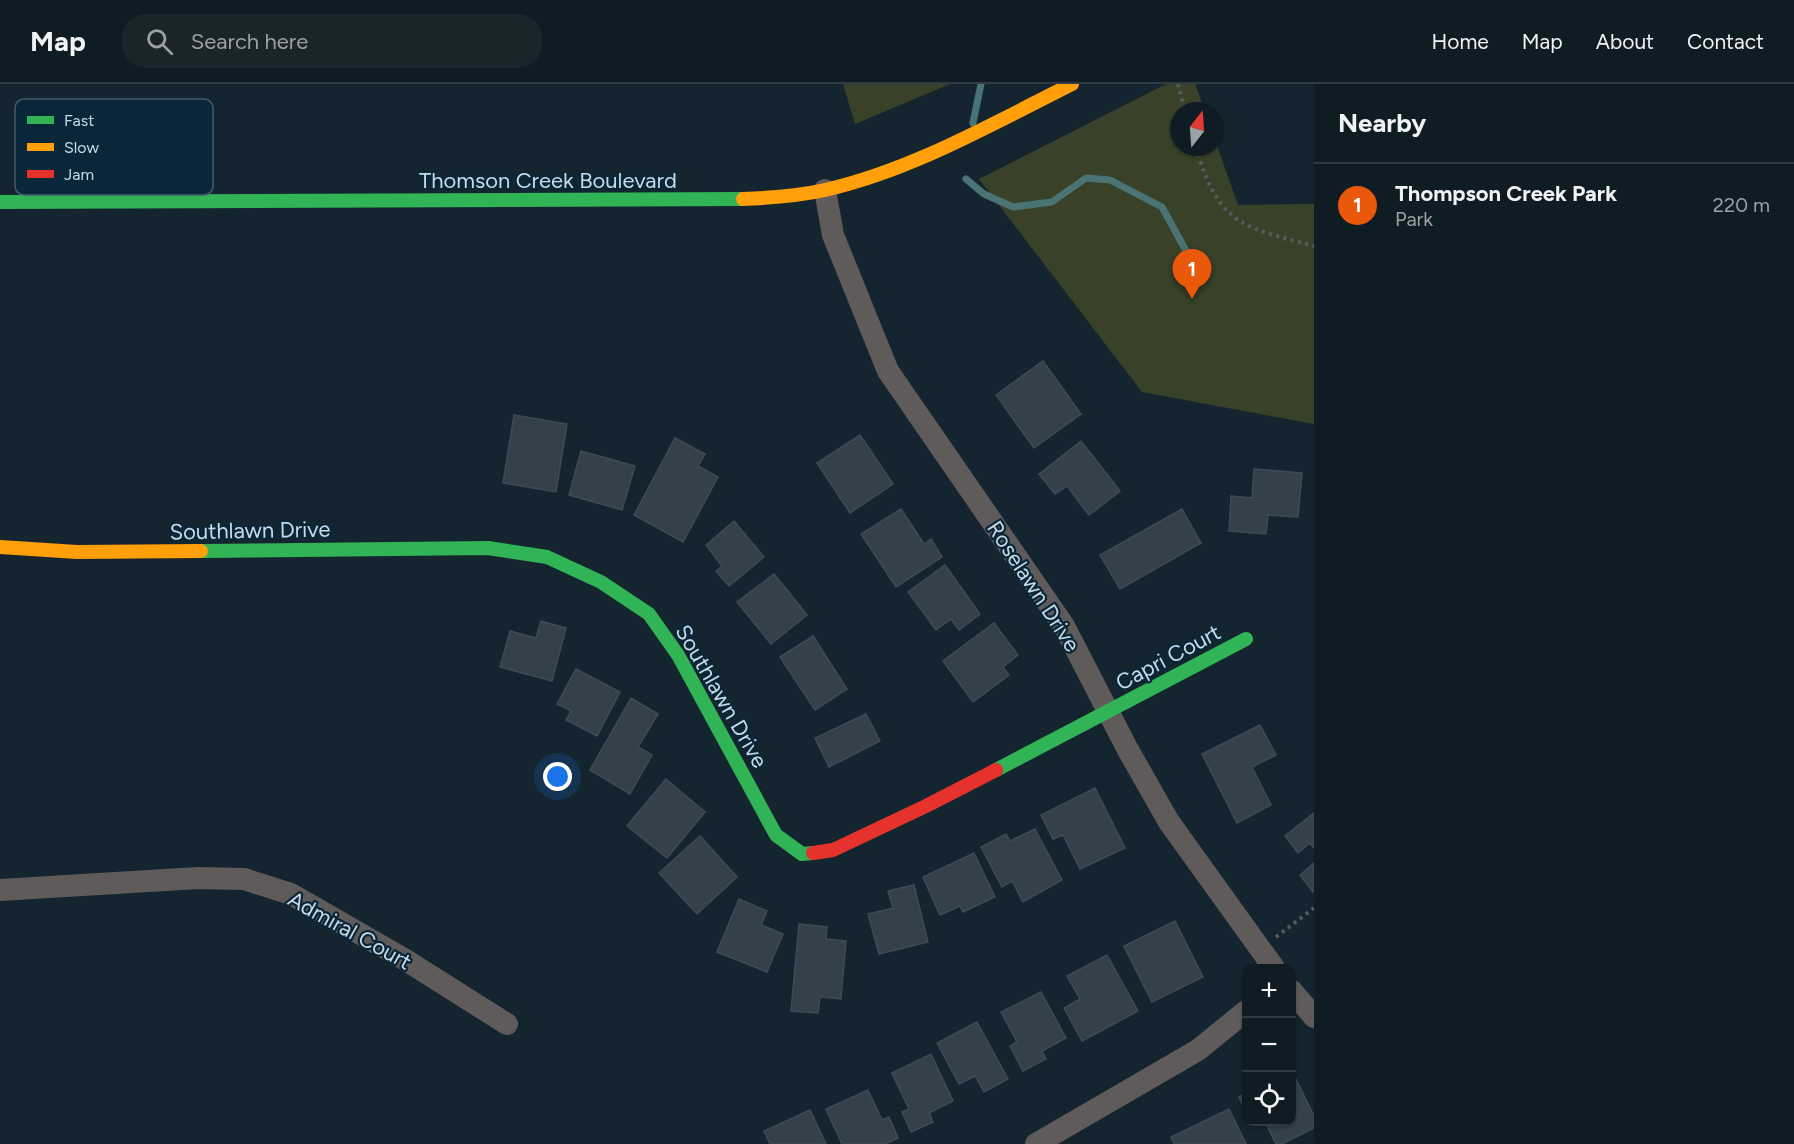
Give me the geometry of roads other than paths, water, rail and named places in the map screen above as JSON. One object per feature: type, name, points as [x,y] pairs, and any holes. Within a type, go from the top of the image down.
[{"type":"street","name":"Thomson Creek Boulevard","points":[[0,202],[708,201],[780,196],[825,190],[863,179],[952,143],[1072,84]]},
{"type":"street","name":"Roselawn Drive","points":[[825,190],[833,235],[888,371],[1065,626],[1128,750],[1169,822],[1270,964]]},
{"type":"street","name":"Southlawn Drive","points":[[0,547],[77,552],[488,548],[547,557],[602,582],[649,614],[678,655],[776,835],[802,854],[833,850],[926,807],[1110,712]]},
{"type":"street","name":"Capri Court","points":[[1110,712],[1246,639]]},
{"type":"street","name":"Admiral Court","points":[[0,890],[198,878],[244,879],[291,894],[404,959],[507,1024]]},
{"type":"street","points":[[1296,996],[1314,1017]]},
{"type":"street","points":[[1036,1144],[1198,1050],[1242,1014]]},
{"type":"waterway","points":[[973,123],[981,84]]},
{"type":"waterway","points":[[966,179],[984,194],[1013,207],[1052,202],[1086,178],[1110,180],[1162,207],[1185,249]]},
{"type":"place","name":"Thompson Creek Park","points":[[1192,299]]}]
